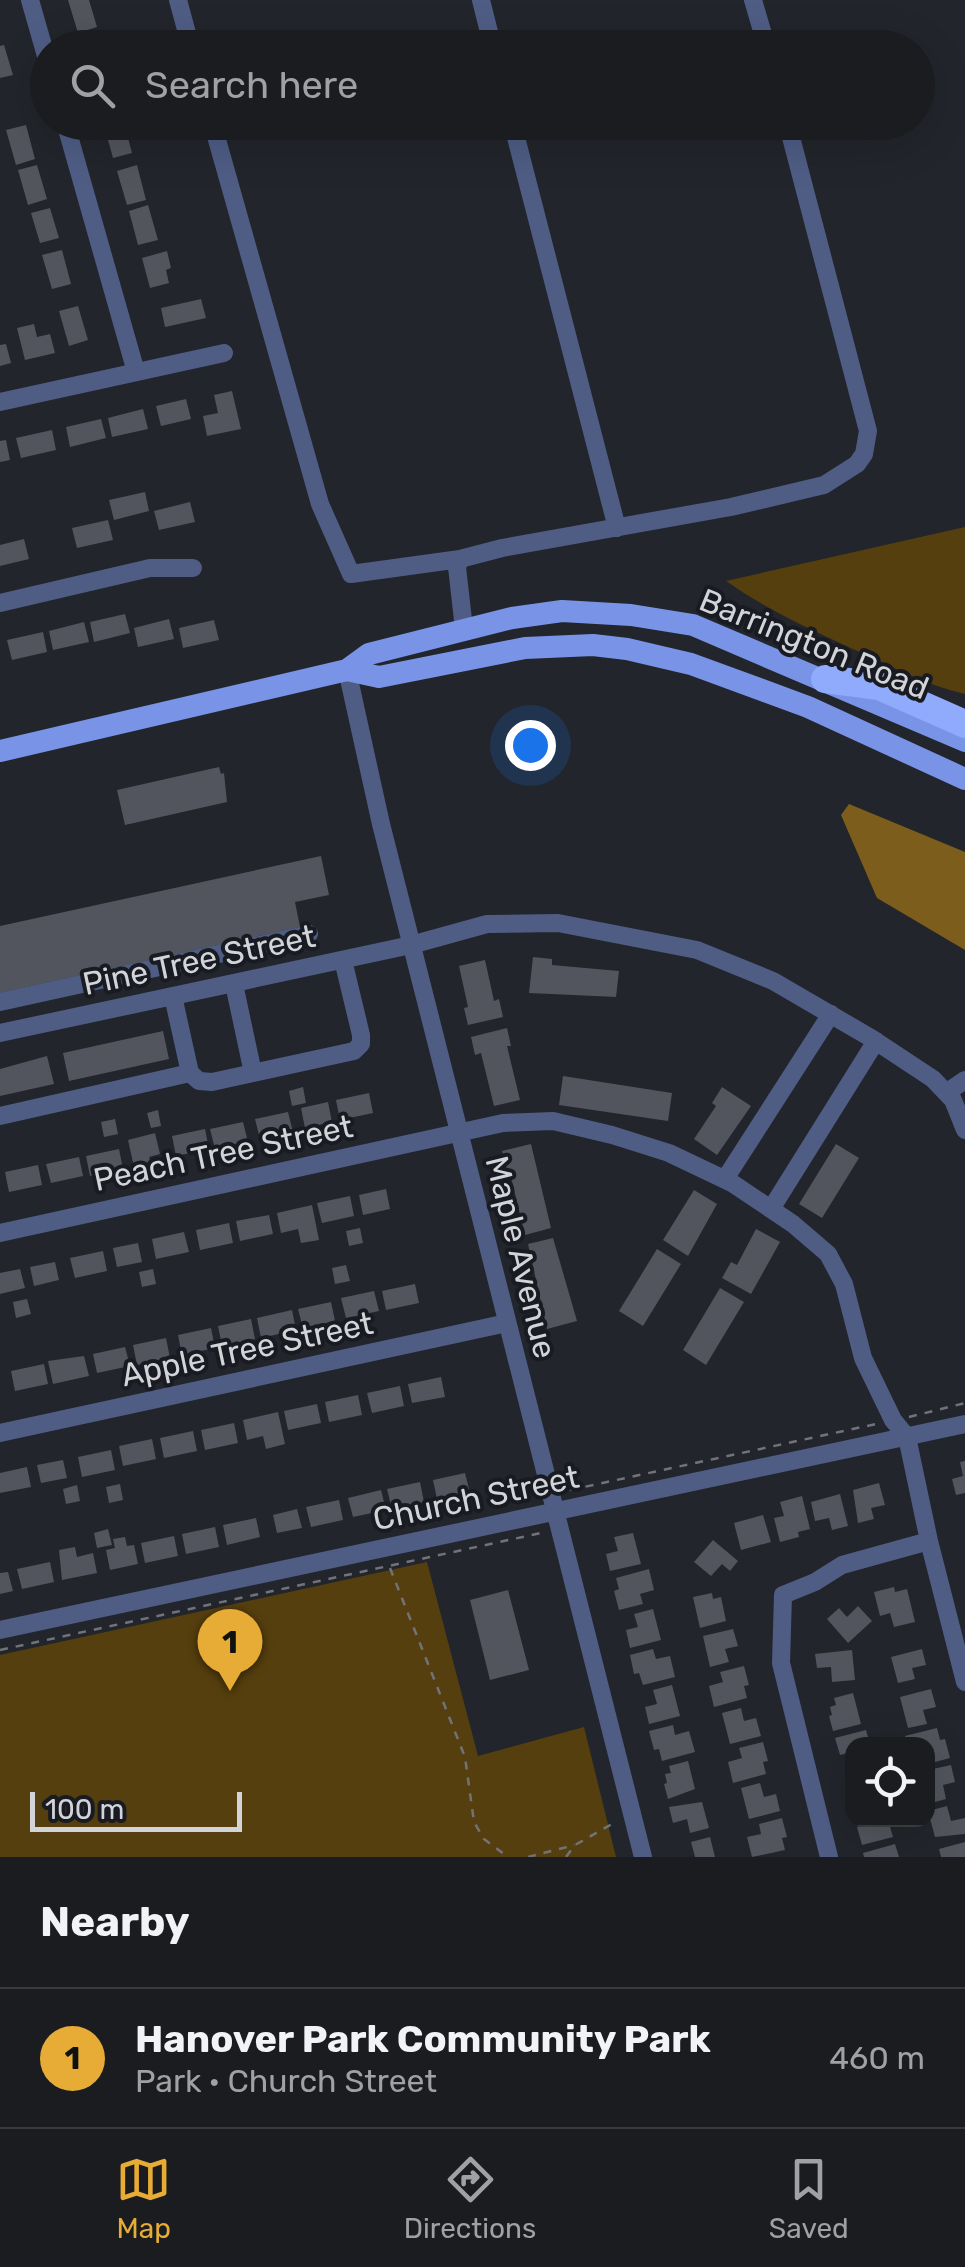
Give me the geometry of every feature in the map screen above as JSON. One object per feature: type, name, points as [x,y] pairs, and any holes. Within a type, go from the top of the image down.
[{"type":"highway","points":[[825,678],[879,686],[965,724]]},
{"type":"main road","name":"Barrington Road","points":[[0,750],[347,670],[369,654],[464,629],[562,611],[631,615],[693,625],[825,678],[965,741]]},
{"type":"main road","name":"Barrington Road","points":[[347,670],[379,677],[561,645],[627,649],[692,664],[808,707],[965,779]]},
{"type":"street","points":[[30,0],[39,30]]},
{"type":"street","points":[[178,0],[186,30]]},
{"type":"street","points":[[480,0],[488,30]]},
{"type":"street","points":[[753,0],[762,30]]},
{"type":"street","points":[[69,140],[136,372]]},
{"type":"street","points":[[217,140],[320,504],[352,574],[460,559],[731,507],[824,485],[848,473],[864,454],[868,431],[793,140]]},
{"type":"street","points":[[517,140],[617,528]]},
{"type":"street","points":[[0,402],[224,353]]},
{"type":"street","points":[[460,559],[464,629]]},
{"type":"street","points":[[0,603],[150,568],[193,568]]},
{"type":"street","name":"Maple Avenue","points":[[347,670],[412,944],[643,1857]]},
{"type":"street","name":"Pine Tree Street","points":[[0,1033],[343,960],[488,924],[558,923],[697,950],[773,980],[876,1041],[946,1093]]},
{"type":"street","points":[[0,1002],[309,934]]},
{"type":"street","points":[[208,956],[224,986],[253,1073]]},
{"type":"street","points":[[174,996],[190,1074],[199,1081],[212,1082],[354,1051],[361,1044],[343,960]]},
{"type":"street","points":[[111,978],[117,1008]]},
{"type":"street","points":[[21,998],[26,1028]]},
{"type":"street","points":[[725,1179],[830,1014]]},
{"type":"street","points":[[771,1209],[876,1041]]},
{"type":"street","points":[[0,1116],[190,1074]]},
{"type":"street","points":[[965,1080],[946,1093],[953,1100],[965,1130]]},
{"type":"street","name":"Peach Tree Street","points":[[0,1233],[502,1123],[553,1121],[612,1134],[669,1153],[725,1179],[828,1254],[844,1284],[863,1358],[893,1420],[907,1437]]},
{"type":"street","name":"Apple Tree Street","points":[[0,1433],[507,1324]]},
{"type":"street","name":"Church Street","points":[[0,1630],[965,1424]]},
{"type":"street","points":[[907,1437],[965,1682]]},
{"type":"street","points":[[829,1857],[781,1663],[783,1595],[815,1582],[842,1564],[929,1541]]},
{"type":"path","points":[[570,1490],[965,1404]]},
{"type":"path","points":[[0,1650],[541,1532]]},
{"type":"path","points":[[389,1567],[465,1757],[474,1822],[484,1839],[508,1857]]},
{"type":"path","points":[[528,1857],[576,1845],[612,1824]]},
{"type":"path","points":[[566,1857],[576,1845]]},
{"type":"shaded area","points":[[965,527],[965,694],[913,677],[811,629],[726,581]]},
{"type":"shaded area","points":[[849,804],[965,852],[965,950],[877,898],[841,815]]},
{"type":"shaded area","points":[[427,1562],[478,1756],[584,1727],[616,1857],[0,1857],[0,1655]]},
{"type":"building","points":[[68,0],[89,0],[97,27],[77,30]]},
{"type":"building","points":[[4,45],[13,75],[0,78],[0,46]]},
{"type":"building","points":[[26,125],[35,159],[16,165],[6,130]]},
{"type":"building","points":[[108,140],[129,140],[132,153],[113,158]]},
{"type":"building","points":[[37,165],[47,199],[28,205],[18,170]]},
{"type":"building","points":[[137,165],[146,200],[127,205],[117,171]]},
{"type":"building","points":[[148,205],[158,240],[138,245],[129,211]]},
{"type":"building","points":[[50,208],[59,238],[40,243],[31,213]]},
{"type":"building","points":[[62,250],[71,284],[52,289],[42,255]]},
{"type":"building","points":[[167,251],[169,283],[150,288],[142,258]]},
{"type":"building","points":[[201,299],[206,318],[165,327],[161,308]]},
{"type":"building","points":[[78,306],[88,340],[69,346],[59,311]]},
{"type":"building","points":[[34,324],[37,337],[50,334],[55,353],[25,360],[17,328]]},
{"type":"building","points":[[6,344],[11,363],[0,366],[0,345]]},
{"type":"building","points":[[232,391],[241,429],[207,436],[203,416],[218,413],[214,395]]},
{"type":"building","points":[[186,399],[191,419],[161,426],[156,406]]},
{"type":"building","points":[[143,409],[148,429],[112,437],[108,418]]},
{"type":"building","points":[[101,419],[106,438],[70,447],[66,427]]},
{"type":"building","points":[[52,430],[56,450],[21,458],[16,438]]},
{"type":"building","points":[[6,440],[10,460],[0,462],[0,441]]},
{"type":"building","points":[[145,492],[149,511],[114,520],[109,500]]},
{"type":"building","points":[[190,502],[195,522],[159,530],[154,511]]},
{"type":"building","points":[[108,520],[113,540],[77,548],[72,528]]},
{"type":"building","points":[[24,539],[29,559],[0,566],[0,545]]},
{"type":"building","points":[[125,614],[130,633],[94,642],[90,622]]},
{"type":"building","points":[[169,619],[174,639],[138,647],[134,628]]},
{"type":"building","points":[[214,620],[219,640],[183,648],[179,628]]},
{"type":"building","points":[[84,622],[89,642],[53,650],[49,631]]},
{"type":"building","points":[[43,632],[47,652],[12,660],[7,640]]},
{"type":"building","points":[[219,767],[224,773],[227,802],[125,825],[117,790]]},
{"type":"building","points":[[321,856],[329,895],[295,902],[300,927],[0,993],[0,926]]},
{"type":"building","points":[[533,957],[552,959],[552,965],[619,971],[616,997],[529,993]]},
{"type":"building","points":[[485,960],[494,1001],[499,999],[503,1017],[468,1025],[459,966]]},
{"type":"building","points":[[507,1028],[511,1046],[507,1046],[520,1100],[494,1106],[481,1053],[475,1055],[471,1037]]},
{"type":"building","points":[[163,1031],[169,1059],[69,1081],[63,1053]]},
{"type":"building","points":[[47,1056],[54,1084],[0,1096],[0,1069]]},
{"type":"building","points":[[563,1076],[672,1093],[668,1121],[559,1105]]},
{"type":"building","points":[[303,1087],[306,1103],[292,1106],[289,1091]]},
{"type":"building","points":[[722,1087],[751,1106],[717,1155],[694,1139],[716,1106],[712,1103]]},
{"type":"building","points":[[369,1093],[373,1113],[340,1120],[336,1100]]},
{"type":"building","points":[[328,1102],[332,1122],[305,1128],[301,1108]]},
{"type":"building","points":[[158,1110],[161,1126],[151,1128],[147,1113]]},
{"type":"building","points":[[288,1112],[293,1132],[260,1139],[255,1119]]},
{"type":"building","points":[[115,1119],[118,1134],[104,1137],[101,1122]]},
{"type":"building","points":[[243,1122],[248,1142],[215,1149],[210,1129]]},
{"type":"building","points":[[205,1129],[209,1149],[176,1156],[172,1136]]},
{"type":"building","points":[[155,1133],[160,1154],[149,1157],[151,1163],[134,1167],[128,1140]]},
{"type":"building","points":[[531,1144],[551,1228],[525,1235],[502,1151]]},
{"type":"building","points":[[836,1144],[859,1158],[822,1218],[799,1204]]},
{"type":"building","points":[[119,1149],[123,1169],[90,1176],[86,1156]]},
{"type":"building","points":[[79,1157],[83,1176],[51,1183],[46,1164]]},
{"type":"building","points":[[38,1165],[42,1185],[9,1192],[5,1172]]},
{"type":"building","points":[[386,1189],[390,1209],[363,1215],[359,1195]]},
{"type":"building","points":[[694,1190],[717,1204],[688,1256],[663,1240]]},
{"type":"building","points":[[350,1196],[354,1216],[322,1223],[317,1203]]},
{"type":"building","points":[[312,1205],[319,1240],[301,1243],[298,1229],[281,1233],[277,1213]]},
{"type":"building","points":[[269,1215],[273,1234],[240,1241],[236,1221]]},
{"type":"building","points":[[229,1223],[233,1243],[200,1250],[196,1230]]},
{"type":"building","points":[[360,1228],[363,1243],[349,1246],[346,1231]]},
{"type":"building","points":[[756,1229],[780,1242],[751,1294],[722,1278],[731,1262],[737,1265]]},
{"type":"building","points":[[184,1232],[189,1252],[156,1259],[152,1239]]},
{"type":"building","points":[[553,1238],[577,1321],[547,1329],[528,1244]]},
{"type":"building","points":[[138,1243],[142,1262],[117,1267],[113,1248]]},
{"type":"building","points":[[657,1249],[681,1264],[643,1326],[619,1311]]},
{"type":"building","points":[[103,1251],[107,1271],[75,1278],[70,1258]]},
{"type":"building","points":[[55,1262],[59,1280],[34,1286],[30,1267]]},
{"type":"building","points":[[346,1265],[350,1281],[335,1284],[332,1268]]},
{"type":"building","points":[[20,1269],[25,1288],[0,1294],[0,1273]]},
{"type":"building","points":[[153,1269],[156,1284],[142,1287],[139,1272]]},
{"type":"building","points":[[415,1284],[419,1303],[386,1310],[382,1291]]},
{"type":"building","points":[[720,1288],[744,1302],[706,1365],[683,1350]]},
{"type":"building","points":[[374,1291],[379,1311],[346,1318],[341,1298]]},
{"type":"building","points":[[27,1299],[31,1314],[16,1318],[13,1302]]},
{"type":"building","points":[[331,1302],[335,1321],[303,1328],[298,1309]]},
{"type":"building","points":[[292,1310],[296,1330],[261,1338],[257,1318]]},
{"type":"building","points":[[251,1319],[255,1339],[222,1346],[218,1326]]},
{"type":"building","points":[[211,1328],[215,1348],[182,1355],[178,1335]]},
{"type":"building","points":[[166,1338],[170,1358],[137,1365],[133,1345]]},
{"type":"building","points":[[125,1347],[130,1366],[97,1373],[93,1354]]},
{"type":"building","points":[[84,1356],[89,1376],[53,1384],[48,1361]]},
{"type":"building","points":[[44,1364],[48,1384],[15,1391],[11,1371]]},
{"type":"building","points":[[441,1377],[445,1397],[412,1403],[408,1384]]},
{"type":"building","points":[[400,1386],[404,1406],[372,1413],[367,1393]]},
{"type":"building","points":[[358,1395],[362,1415],[329,1422],[325,1402]]},
{"type":"building","points":[[317,1404],[321,1423],[288,1430],[284,1411]]},
{"type":"building","points":[[278,1412],[285,1444],[266,1449],[263,1436],[247,1440],[243,1420]]},
{"type":"building","points":[[234,1423],[238,1443],[205,1450],[201,1430]]},
{"type":"building","points":[[193,1431],[197,1451],[164,1458],[160,1438]]},
{"type":"building","points":[[152,1439],[156,1459],[123,1466],[119,1446]]},
{"type":"building","points":[[111,1450],[115,1470],[82,1477],[78,1457]]},
{"type":"building","points":[[63,1460],[67,1478],[41,1483],[37,1465]]},
{"type":"building","points":[[965,1461],[965,1493],[956,1495],[952,1479],[963,1476],[960,1462]]},
{"type":"building","points":[[27,1467],[31,1487],[0,1493],[0,1473]]},
{"type":"building","points":[[465,1473],[470,1493],[437,1499],[433,1480]]},
{"type":"building","points":[[420,1482],[424,1502],[392,1509],[387,1489]]},
{"type":"building","points":[[879,1483],[885,1505],[871,1508],[874,1519],[858,1523],[853,1490]]},
{"type":"building","points":[[120,1484],[123,1500],[109,1503],[106,1487]]},
{"type":"building","points":[[77,1485],[80,1501],[66,1504],[63,1489]]},
{"type":"building","points":[[381,1490],[386,1510],[353,1517],[348,1498]]},
{"type":"building","points":[[840,1494],[848,1526],[832,1530],[829,1518],[815,1521],[811,1502]]},
{"type":"building","points":[[802,1496],[810,1529],[780,1542],[774,1518],[784,1516],[780,1502]]},
{"type":"building","points":[[339,1500],[343,1520],[311,1527],[306,1507]]},
{"type":"building","points":[[297,1509],[302,1528],[277,1533],[273,1515]]},
{"type":"building","points":[[763,1515],[771,1542],[741,1550],[734,1523]]},
{"type":"building","points":[[256,1518],[260,1537],[227,1545],[223,1525]]},
{"type":"building","points":[[215,1527],[219,1547],[186,1554],[182,1534]]},
{"type":"building","points":[[108,1529],[112,1545],[97,1548],[94,1533]]},
{"type":"building","points":[[633,1533],[641,1564],[610,1571],[606,1554],[618,1551],[614,1537]]},
{"type":"building","points":[[174,1536],[178,1556],[145,1563],[141,1543]]},
{"type":"building","points":[[125,1537],[127,1546],[134,1545],[138,1564],[110,1570],[106,1550],[115,1548],[113,1539]]},
{"type":"building","points":[[713,1540],[738,1561],[730,1571],[722,1564],[711,1576],[694,1562]]},
{"type":"building","points":[[75,1547],[77,1557],[93,1553],[97,1573],[62,1580],[59,1550]]},
{"type":"building","points":[[50,1562],[54,1582],[22,1589],[17,1569]]},
{"type":"building","points":[[649,1569],[654,1590],[640,1594],[643,1604],[619,1610],[614,1591],[619,1589],[616,1578]]},
{"type":"building","points":[[8,1572],[13,1591],[0,1594],[0,1573]]},
{"type":"building","points":[[894,1587],[895,1592],[907,1589],[915,1622],[894,1627],[890,1613],[880,1616],[874,1592]]},
{"type":"building","points":[[508,1590],[529,1670],[490,1680],[470,1600]]},
{"type":"building","points":[[712,1593],[713,1599],[721,1597],[726,1621],[700,1628],[693,1597]]},
{"type":"building","points":[[858,1606],[872,1621],[848,1643],[827,1619],[839,1608],[847,1617]]},
{"type":"building","points":[[653,1609],[661,1640],[630,1648],[626,1630],[638,1627],[634,1614]]},
{"type":"building","points":[[733,1629],[738,1646],[725,1649],[729,1662],[710,1667],[703,1636]]},
{"type":"building","points":[[653,1649],[656,1659],[670,1656],[675,1677],[643,1685],[639,1673],[634,1674],[630,1655]]},
{"type":"building","points":[[922,1649],[926,1665],[912,1668],[915,1679],[898,1683],[891,1657]]},
{"type":"building","points":[[852,1650],[855,1680],[832,1682],[831,1667],[817,1668],[815,1654]]},
{"type":"building","points":[[744,1666],[749,1685],[744,1686],[747,1698],[714,1707],[709,1686],[723,1682],[720,1672]]},
{"type":"building","points":[[672,1685],[680,1716],[649,1724],[645,1707],[657,1704],[653,1690]]},
{"type":"building","points":[[931,1689],[936,1707],[923,1710],[927,1724],[908,1728],[900,1697]]},
{"type":"building","points":[[853,1693],[861,1724],[833,1731],[829,1716],[830,1707],[836,1705],[834,1698]]},
{"type":"building","points":[[741,1708],[744,1721],[756,1718],[761,1736],[730,1744],[722,1713]]},
{"type":"building","points":[[673,1725],[675,1735],[689,1731],[695,1752],[662,1761],[649,1731]]},
{"type":"building","points":[[937,1728],[950,1758],[935,1762],[935,1737],[905,1736]]},
{"type":"building","points":[[866,1730],[868,1737],[845,1737],[845,1754],[840,1755],[835,1738]]},
{"type":"building","points":[[763,1742],[768,1761],[763,1762],[766,1774],[733,1783],[728,1762],[742,1758],[739,1748]]},
{"type":"building","points":[[688,1761],[695,1789],[668,1799],[664,1784],[665,1774],[671,1773],[669,1766]]},
{"type":"building","points":[[951,1765],[955,1782],[943,1785],[946,1799],[935,1802],[935,1768]]},
{"type":"building","points":[[760,1783],[764,1797],[776,1794],[780,1811],[749,1819],[741,1788]]},
{"type":"building","points":[[702,1802],[709,1828],[690,1833],[687,1819],[673,1823],[669,1807]]},
{"type":"building","points":[[947,1806],[951,1821],[965,1818],[965,1834],[935,1837],[935,1809]]},
{"type":"building","points":[[782,1818],[787,1837],[782,1838],[785,1850],[752,1857],[747,1837],[761,1834],[759,1824]]},
{"type":"building","points":[[857,1827],[890,1827],[893,1837],[862,1845]]},
{"type":"building","points":[[710,1837],[715,1857],[695,1857],[691,1842]]},
{"type":"building","points":[[965,1842],[965,1857],[941,1857],[939,1849]]},
{"type":"building","points":[[895,1844],[899,1857],[864,1857],[863,1853]]},
{"type":"place","name":"Hanover Park Community Park","points":[[230,1691]]}]
